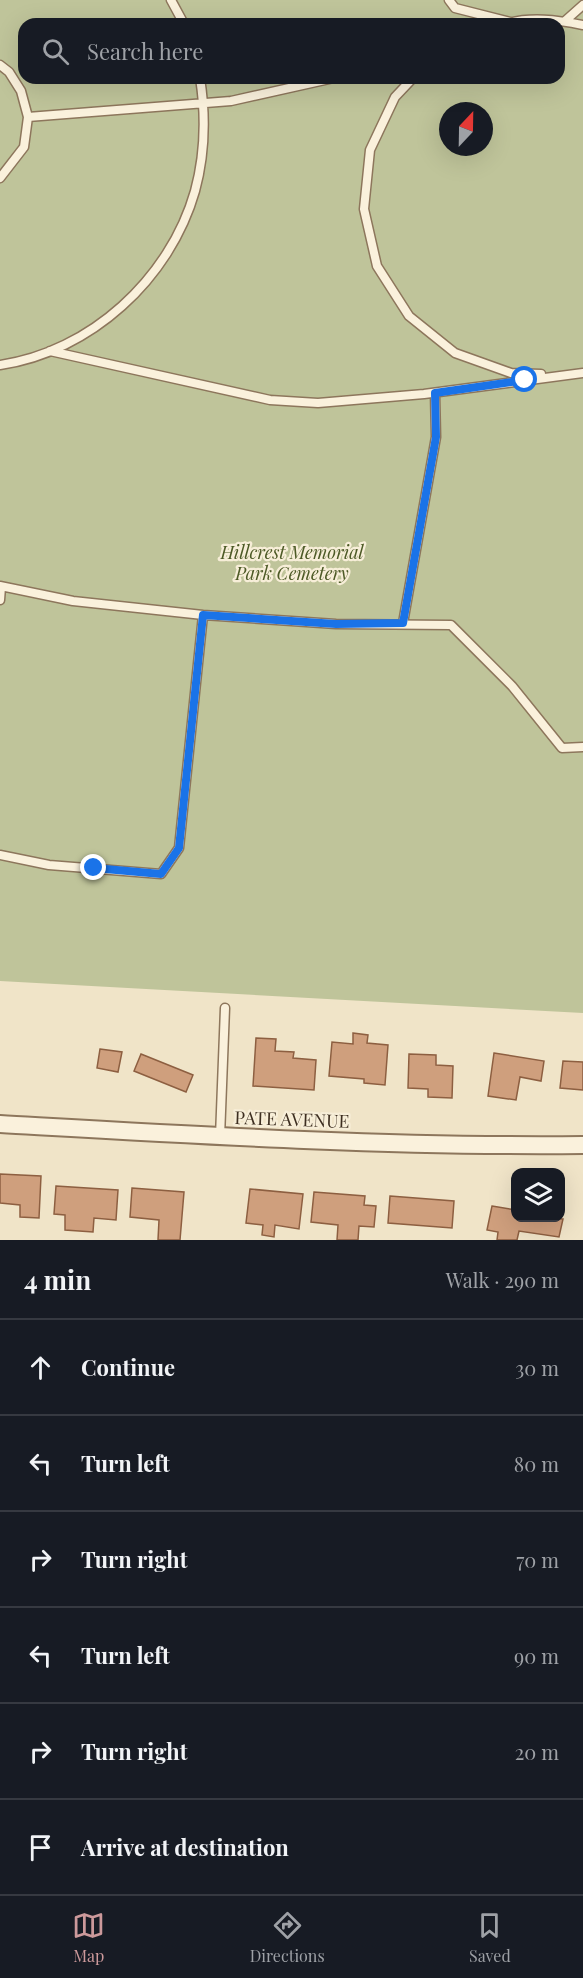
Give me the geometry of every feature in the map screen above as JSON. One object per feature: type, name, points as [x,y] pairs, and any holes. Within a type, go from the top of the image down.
[{"type":"street","name":"PATE AVENUE","points":[[0,1124],[220,1137],[478,1146],[583,1145]]},
{"type":"lane","points":[[171,0],[181,18]]},
{"type":"lane","points":[[449,0],[455,8],[490,18]]},
{"type":"lane","points":[[565,21],[583,5]]},
{"type":"lane","points":[[565,21],[583,25]]},
{"type":"lane","points":[[0,65],[9,72],[21,90],[28,117],[24,147],[0,178]]},
{"type":"lane","points":[[0,365],[51,351],[90,331],[125,304],[155,271],[178,233],[195,192],[203,148],[204,104],[201,84]]},
{"type":"lane","points":[[28,117],[231,101],[307,84]]},
{"type":"lane","points":[[407,84],[395,97],[370,150],[364,209],[377,266],[409,316],[455,353],[510,373],[569,374]]},
{"type":"lane","points":[[51,351],[270,400],[318,403],[435,393],[583,371]]},
{"type":"lane","points":[[403,623],[436,437],[435,393]]},
{"type":"lane","points":[[0,600],[1,586],[73,601],[203,615],[336,624],[451,625],[512,686],[562,748],[583,747]]},
{"type":"lane","points":[[0,855],[49,865],[161,874],[179,848],[203,615]]},
{"type":"lane","points":[[220,1137],[225,1008]]},
{"type":"green space","name":"Hillcrest Memorial Park Cemetery","points":[[0,0],[583,0],[583,1013],[0,981]]},
{"type":"building","points":[[353,1033],[368,1035],[367,1043],[388,1045],[385,1085],[364,1083],[364,1079],[329,1076],[332,1042],[353,1044]]},
{"type":"building","points":[[256,1038],[276,1039],[275,1051],[294,1052],[293,1058],[316,1060],[314,1090],[253,1086]]},
{"type":"building","points":[[100,1049],[122,1052],[118,1072],[97,1068]]},
{"type":"building","points":[[494,1053],[544,1061],[541,1081],[520,1077],[516,1100],[488,1096]]},
{"type":"building","points":[[141,1054],[193,1075],[186,1092],[134,1071]]},
{"type":"building","points":[[409,1054],[436,1055],[436,1065],[453,1066],[452,1098],[428,1097],[428,1089],[408,1088]]},
{"type":"building","points":[[563,1061],[583,1062],[583,1090],[560,1088]]},
{"type":"building","points":[[0,1174],[41,1176],[39,1218],[20,1217],[20,1205],[0,1203]]},
{"type":"building","points":[[56,1186],[118,1190],[116,1220],[94,1218],[93,1232],[65,1230],[65,1215],[54,1214]]},
{"type":"building","points":[[132,1188],[184,1192],[180,1240],[158,1240],[159,1220],[130,1217]]},
{"type":"building","points":[[250,1189],[303,1194],[299,1229],[275,1225],[274,1237],[262,1235],[263,1225],[246,1223]]},
{"type":"building","points":[[314,1192],[365,1196],[364,1205],[376,1206],[374,1227],[359,1226],[358,1240],[337,1240],[338,1225],[311,1222]]},
{"type":"building","points":[[390,1196],[454,1201],[452,1228],[388,1223]]},
{"type":"building","points":[[492,1206],[511,1209],[511,1222],[562,1222],[559,1237],[519,1231],[517,1240],[497,1240],[498,1232],[487,1230]]},
{"type":"route","points":[[94,868],[161,874],[179,848],[203,615],[336,624],[403,623],[436,437],[435,393],[525,380]]}]
